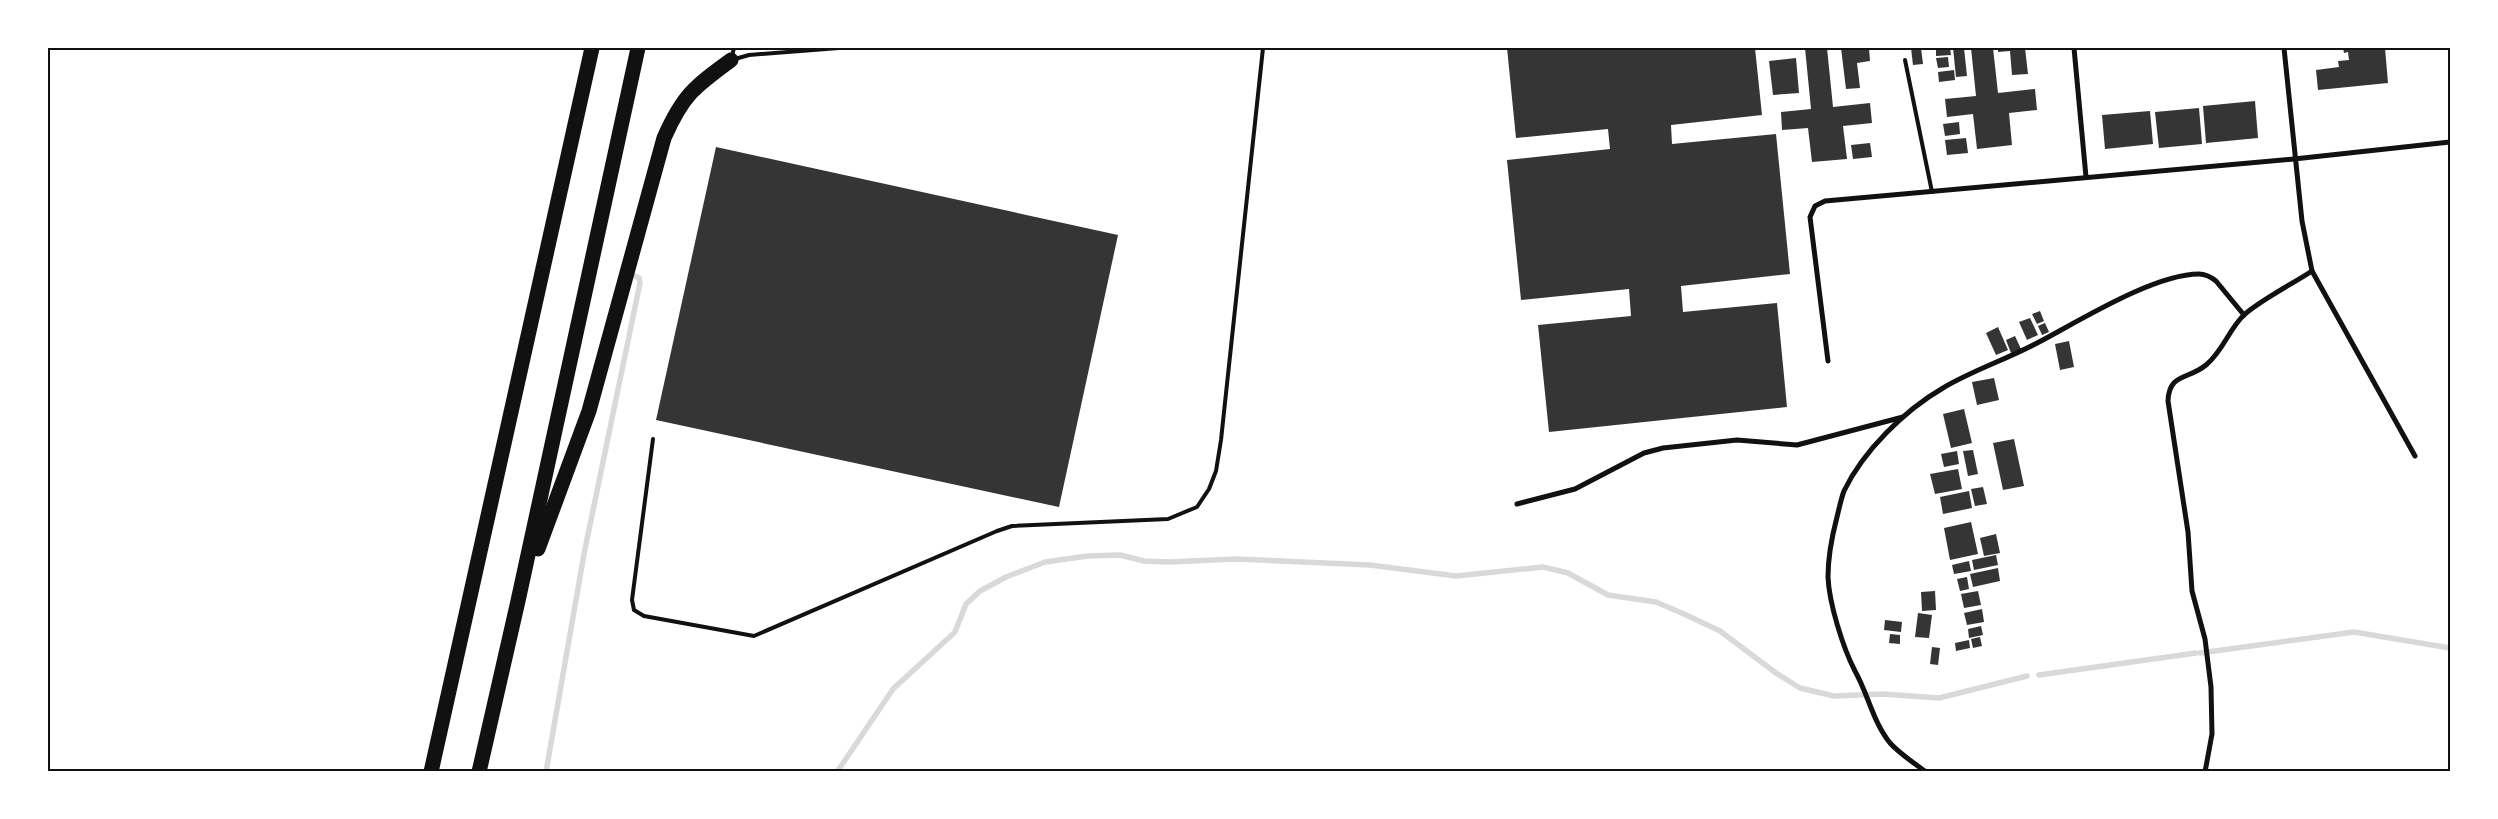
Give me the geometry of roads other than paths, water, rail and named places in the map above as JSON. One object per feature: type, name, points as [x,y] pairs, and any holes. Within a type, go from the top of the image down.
[{"type":"highway","points":[[431,772],[592,48]]},
{"type":"highway","points":[[479,772],[638,48]]},
{"type":"highway","points":[[518,601],[589,411],[664,138],[676,111],[688,93],[733,54]]},
{"type":"street","points":[[2074,48],[2086,177]]},
{"type":"street","points":[[2284,48],[2294,158],[2305,240],[2312,271],[2414,456]]},
{"type":"street","points":[[1828,361],[1810,217],[1815,206],[1825,201],[2450,142]]},
{"type":"street","points":[[2205,772],[2212,734],[2211,686],[2205,639],[2192,591],[2188,532],[2168,393],[2173,382],[2193,374],[2207,364],[2244,315],[2312,271]]},
{"type":"street","points":[[1926,772],[1890,743],[1878,723],[1860,679],[1848,657],[1838,627],[1828,578],[1832,541],[1844,492],[1881,439],[1904,416],[1943,388],[2014,355],[2108,304],[2183,277],[2199,274],[2211,277],[2244,315]]},
{"type":"street","points":[[1517,504],[1575,489],[1644,453],[1664,448],[1737,440],[1797,445],[1904,416]]},
{"type":"lane","points":[[733,54],[749,55],[787,50],[839,48]]},
{"type":"lane","points":[[653,439],[632,600],[634,610],[644,616],[754,636],[997,530],[1012,526],[1168,519],[1196,507],[1209,489],[1216,471],[1221,440],[1263,48]]},
{"type":"lane","points":[[1905,60],[1932,192]]},
{"type":"waterway","points":[[546,772],[584,554],[640,283],[639,278],[635,276]]},
{"type":"waterway","points":[[837,772],[893,689],[955,632],[966,604],[980,591],[1006,577],[1045,562],[1088,556],[1120,555],[1144,561],[1169,562],[1236,559],[1370,565],[1456,576],[1543,567],[1568,573],[1608,595],[1656,602],[1684,614],[1720,631],[1776,673],[1800,688],[1834,696],[1883,694],[1939,698],[2027,676]]},
{"type":"waterway","points":[[2200,653],[2354,632],[2450,648]]},
{"type":"waterway","points":[[2039,675],[2196,653]]}]
